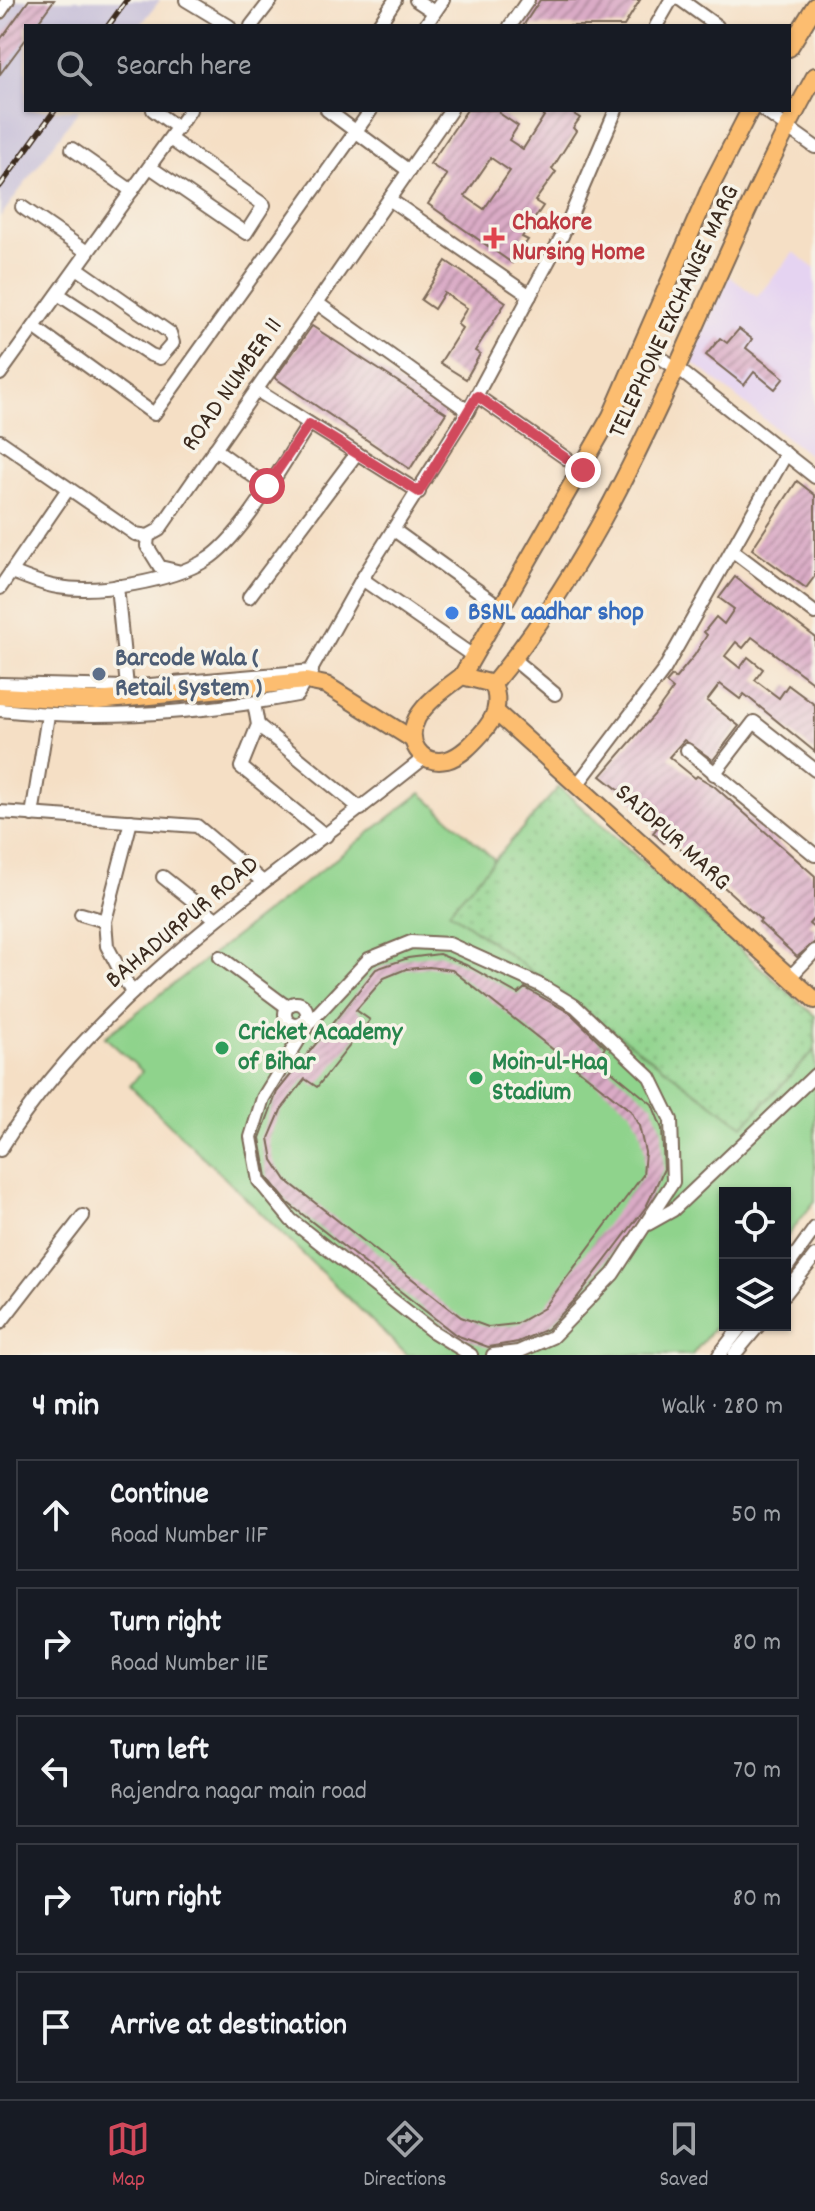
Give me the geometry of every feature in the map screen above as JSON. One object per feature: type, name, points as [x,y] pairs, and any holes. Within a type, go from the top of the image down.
[{"type":"main road","points":[[791,45],[815,6]]},
{"type":"main road","name":"TELEPHONE EXCHANGE MARG","points":[[493,684],[557,599],[626,476],[787,127],[815,76]]},
{"type":"main road","name":"TELEPHONE EXCHANGE MARG","points":[[462,676],[583,470],[642,346],[711,186],[749,112]]},
{"type":"main road","points":[[462,676],[493,684],[497,694],[496,712],[489,726],[459,754],[445,760],[424,758],[415,750],[412,739],[418,716],[462,676]]},
{"type":"main road","points":[[0,696],[129,699],[305,677],[326,685],[412,739]]},
{"type":"main road","name":"SAIDPUR MARG","points":[[496,712],[815,1000]]},
{"type":"main road","points":[[388,725],[418,716]]},
{"type":"street","points":[[0,12],[8,0]]},
{"type":"street","points":[[186,0],[226,24]]},
{"type":"street","points":[[253,24],[271,0]]},
{"type":"street","points":[[379,24],[395,0]]},
{"type":"street","points":[[416,0],[434,12]]},
{"type":"street","points":[[426,24],[443,0]]},
{"type":"street","points":[[511,24],[528,0]]},
{"type":"street","points":[[657,24],[671,0]]},
{"type":"street","points":[[681,0],[714,24]]},
{"type":"street","points":[[156,112],[178,128]]},
{"type":"street","points":[[0,374],[189,112]]},
{"type":"street","points":[[330,112],[409,171]]},
{"type":"street","points":[[34,327],[154,414],[370,112]]},
{"type":"street","name":"ROAD NUMBER 11","points":[[148,536],[159,530],[450,112]]},
{"type":"street","points":[[0,710],[48,715],[132,717],[297,695],[362,579],[477,396],[562,236],[615,112]]},
{"type":"street","points":[[766,112],[815,147]]},
{"type":"street","points":[[150,167],[246,233],[264,205],[170,139]]},
{"type":"street","points":[[72,149],[132,191]]},
{"type":"street","points":[[389,199],[530,296]]},
{"type":"street","points":[[22,207],[87,252]]},
{"type":"street","points":[[58,294],[151,355],[160,358],[173,343],[170,333],[77,268]]},
{"type":"street","points":[[317,303],[468,411]]},
{"type":"street","points":[[642,346],[678,369],[815,477]]},
{"type":"street","points":[[256,390],[419,492]]},
{"type":"street","points":[[477,396],[583,470]]},
{"type":"street","points":[[11,572],[58,587],[117,586],[177,571],[207,559],[238,528],[309,424]]},
{"type":"street","points":[[0,441],[135,534],[148,536],[147,546],[160,567],[177,571]]},
{"type":"street","points":[[215,449],[267,486]]},
{"type":"street","points":[[249,597],[357,453]]},
{"type":"street","points":[[577,785],[664,670],[786,454]]},
{"type":"street","points":[[0,588],[68,489]]},
{"type":"street","points":[[394,530],[502,608]]},
{"type":"street","points":[[733,551],[815,612]]},
{"type":"street","points":[[362,579],[473,656]]},
{"type":"street","points":[[117,586],[127,687]]},
{"type":"street","points":[[513,659],[555,694]]},
{"type":"street","points":[[0,684],[127,687],[305,677]]},
{"type":"street","points":[[254,703],[258,725],[241,767],[326,836]]},
{"type":"street","points":[[32,815],[48,715]]},
{"type":"street","points":[[714,774],[754,722],[815,770]]},
{"type":"street","points":[[258,725],[361,809]]},
{"type":"street","points":[[687,750],[815,854]]},
{"type":"street","name":"BAHADURPUR ROAD","points":[[0,1150],[30,1102],[132,993],[216,919],[424,758]]},
{"type":"street","points":[[0,812],[197,826],[263,882]]},
{"type":"street","points":[[131,821],[105,921],[107,946],[132,993]]},
{"type":"street","points":[[163,877],[216,919]]},
{"type":"street","points":[[81,914],[105,921]]},
{"type":"street","points":[[471,1355],[432,1331],[291,1220],[259,1181],[251,1137],[263,1098],[307,1022],[369,959],[411,942],[449,944],[552,992],[605,1031],[650,1077],[671,1120],[673,1182],[613,1274],[552,1337],[518,1352],[493,1355]]},
{"type":"street","points":[[790,977],[815,951]]},
{"type":"street","points":[[220,957],[287,1007],[302,1004],[307,1010],[307,1022]]},
{"type":"street","points":[[647,1225],[673,1210],[815,1075]]},
{"type":"street","points":[[0,1323],[24,1287],[83,1216]]},
{"type":"street","points":[[791,1261],[815,1228]]},
{"type":"street","points":[[791,1286],[815,1256]]},
{"type":"street","points":[[791,1266],[804,1270]]},
{"type":"street","points":[[719,1355],[737,1331]]},
{"type":"street","points":[[734,1355],[754,1331]]},
{"type":"shaded area","points":[[0,0],[160,0],[142,24],[24,24],[24,112],[78,112],[0,217]]},
{"type":"shaded area","points":[[794,252],[815,269],[815,460],[690,360],[729,276],[757,297]]},
{"type":"green space","points":[[559,787],[815,1016],[815,1050],[743,1126],[449,911]]},
{"type":"green space","name":"Moin-ul-Haq Stadium","points":[[421,793],[495,860],[815,1016],[815,1201],[791,1231],[791,1187],[719,1187],[719,1321],[692,1355],[407,1355],[130,1086],[142,1071],[105,1037]]},
{"type":"building","points":[[29,0],[54,0],[36,24],[24,24],[24,42],[0,74],[0,40]]},
{"type":"building","points":[[540,0],[640,0],[625,24],[524,24]]},
{"type":"building","points":[[466,112],[500,112],[518,126],[509,140],[523,149],[544,116],[538,112],[570,112],[580,118],[573,128],[576,131],[552,169],[556,172],[535,201],[543,206],[522,237],[528,240],[512,263],[428,204],[447,175],[430,164]],"holes":[[[491,158],[510,171],[484,209],[465,196]]]},
{"type":"building","points":[[446,261],[506,302],[475,351],[480,354],[466,379],[440,363],[462,328],[457,324],[467,308],[444,293],[434,309],[421,300]]},
{"type":"building","points":[[312,326],[446,413],[410,469],[275,378]]},
{"type":"building","points":[[739,329],[752,339],[746,348],[784,378],[775,389],[754,372],[744,385],[706,355],[720,338],[727,343]]},
{"type":"building","points":[[797,481],[815,495],[815,576],[806,588],[752,549]]},
{"type":"building","points":[[735,577],[815,637],[815,684],[752,637],[743,648],[736,642],[725,656],[740,668],[748,657],[763,669],[755,680],[779,698],[788,685],[815,705],[815,752],[744,694],[740,699],[720,684],[707,701],[739,726],[713,760],[684,740],[669,757],[695,778],[697,776],[714,786],[815,876],[815,917],[809,924],[815,929],[815,942],[797,957],[759,922],[761,920],[669,838],[664,843],[653,833],[657,828],[641,814],[644,810],[601,776],[673,689],[666,683],[672,676],[675,679],[694,656],[707,635],[704,632],[716,617],[724,624],[734,609],[719,598]]},
{"type":"building","points":[[439,954],[518,994],[525,988],[570,1013],[605,1047],[598,1060],[652,1104],[662,1129],[664,1169],[646,1207],[576,1299],[547,1329],[518,1342],[488,1347],[456,1335],[288,1203],[267,1177],[260,1138],[277,1092],[376,969],[408,958]],"holes":[[[429,967],[452,970],[631,1111],[639,1126],[645,1152],[643,1175],[544,1308],[516,1324],[488,1327],[461,1317],[286,1180],[273,1160],[269,1138],[281,1110],[305,1079],[317,1087],[370,1020],[356,1010],[384,978],[406,969]]]},
{"type":"railway","points":[[109,24],[127,0]]},
{"type":"railway","points":[[0,186],[54,112]]},
{"type":"place","name":"Chakore Nursing Home","points":[[494,238]]},
{"type":"place","name":"BSNL aadhar shop","points":[[452,613]]},
{"type":"place","name":"Barcode Wala ( Retail System )","points":[[99,674]]},
{"type":"place","name":"Cricket Academy of Bihar","points":[[222,1048]]},
{"type":"place","name":"Moin-ul-Haq Stadium","points":[[476,1078]]},
{"type":"route","points":[[267,486],[309,424],[419,492],[477,396],[583,470]]}]
